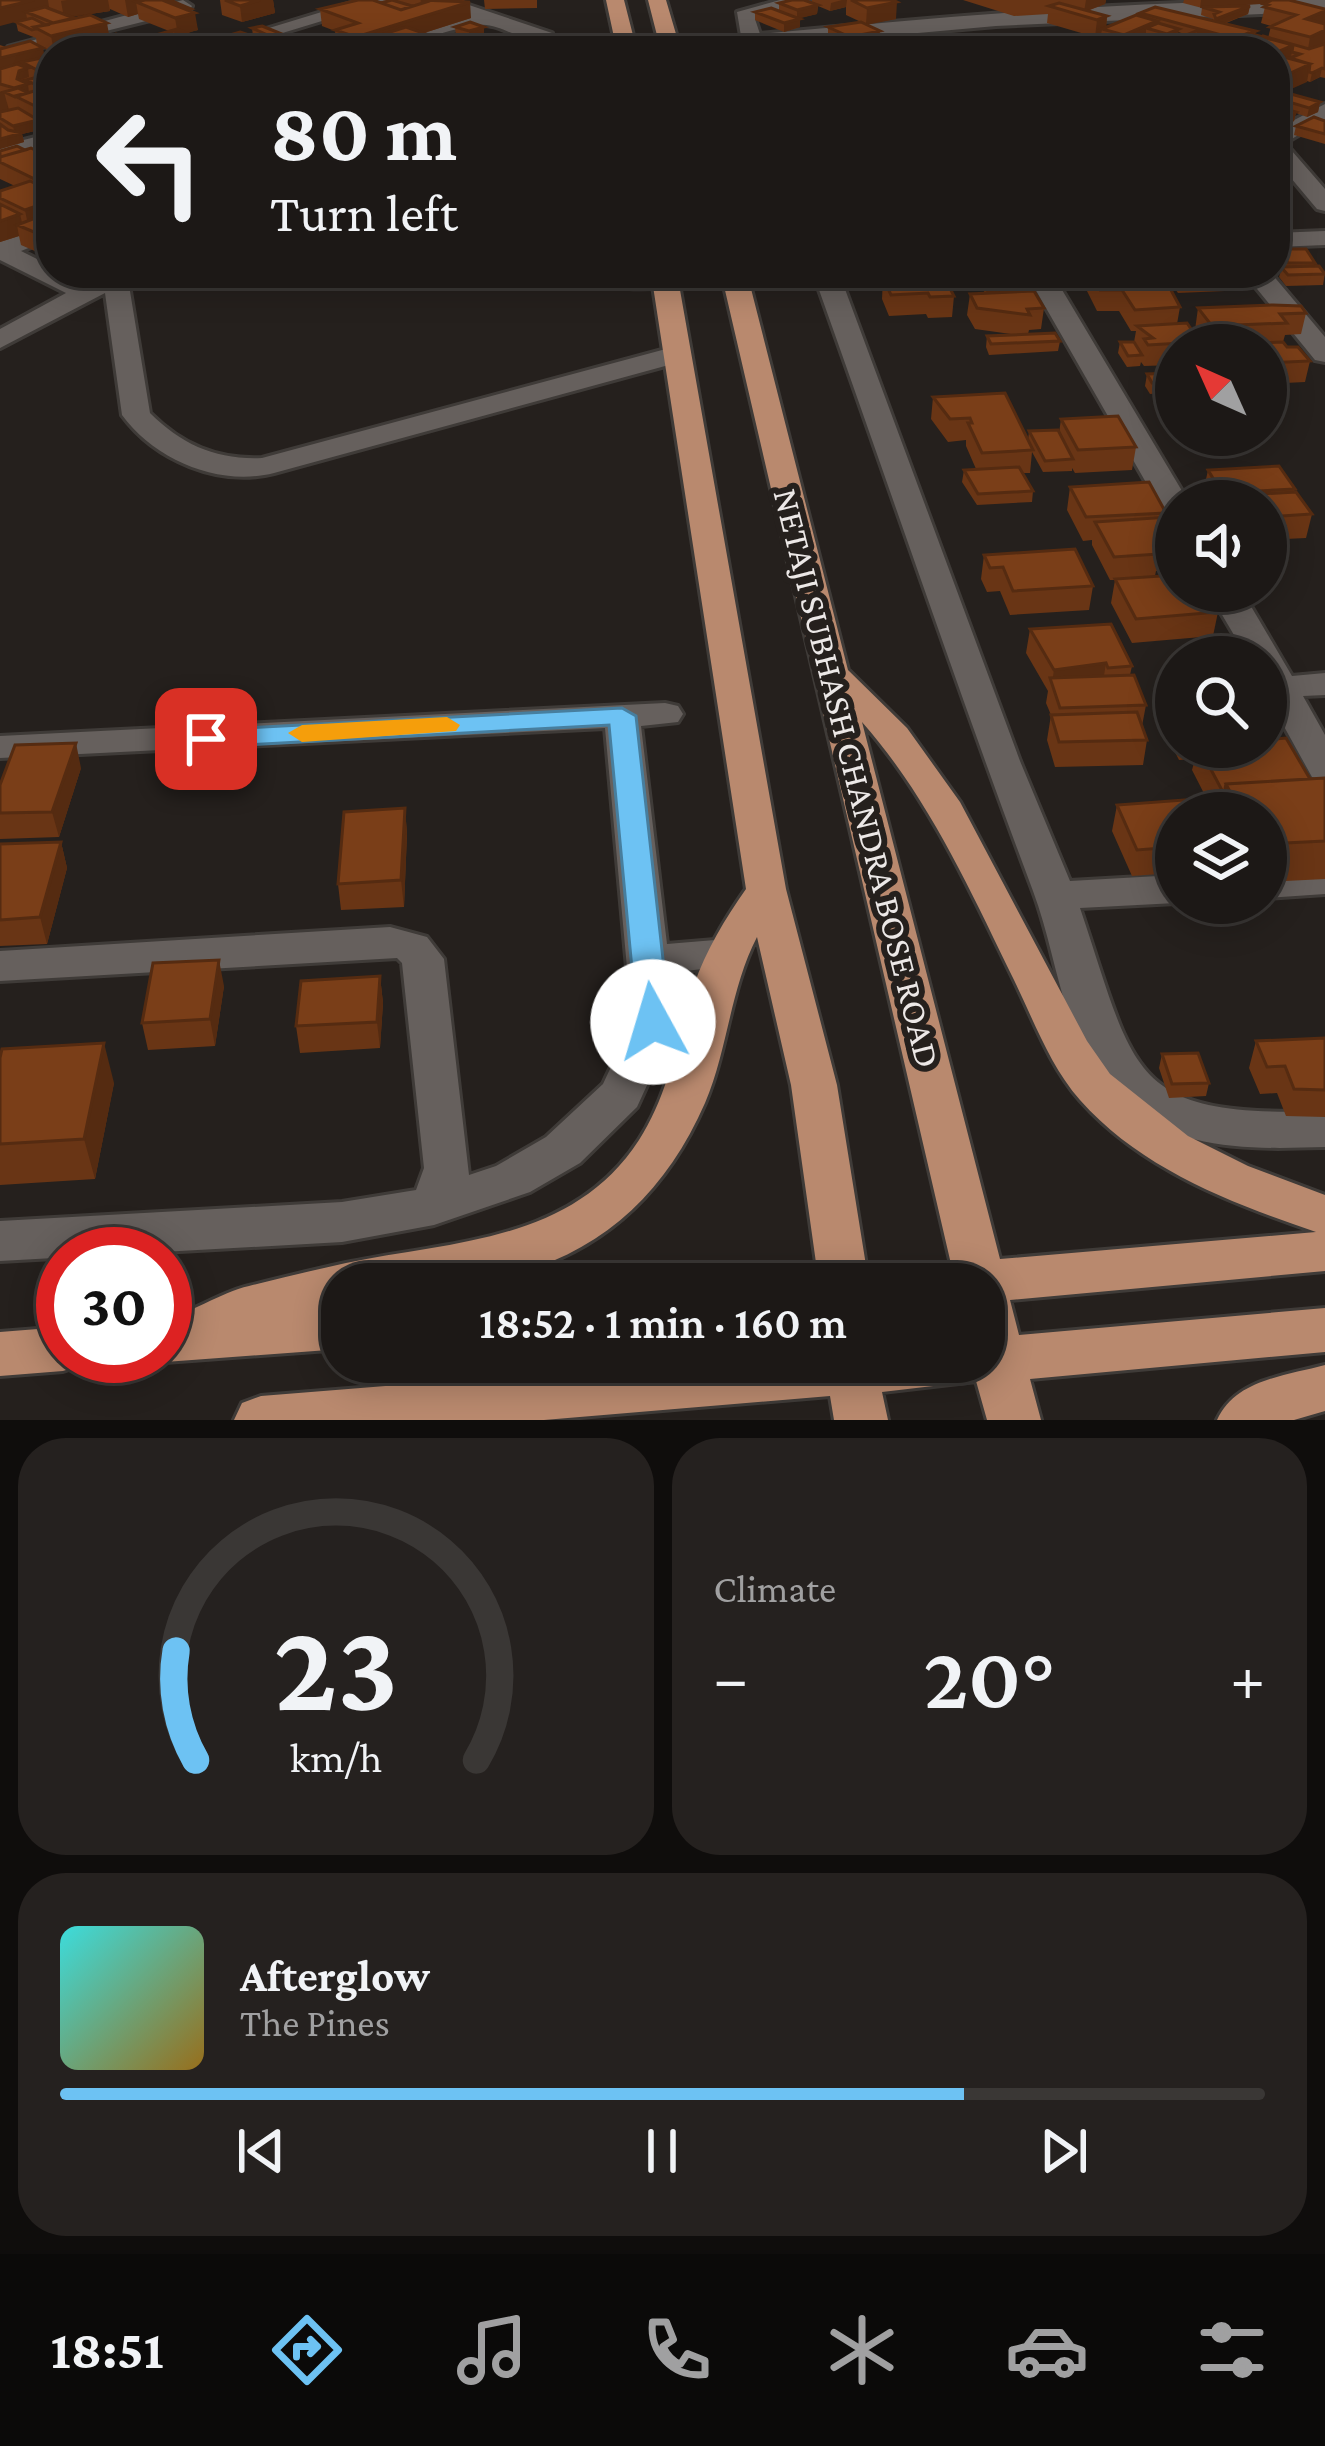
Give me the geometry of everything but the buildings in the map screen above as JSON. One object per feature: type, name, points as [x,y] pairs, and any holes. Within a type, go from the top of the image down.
[{"type":"main road","points":[[616,0],[624,36]]},
{"type":"main road","points":[[657,0],[666,36]]},
{"type":"main road","points":[[674,288],[677,354],[766,889],[814,1085],[841,1263]]},
{"type":"main road","name":"NETAJI SUBHASH CHANDRA BOSE ROAD","points":[[738,288],[976,1263]]},
{"type":"main road","points":[[829,671],[860,696],[944,800],[1092,1084],[1135,1124],[1202,1168],[1325,1215]]},
{"type":"main road","points":[[490,1263],[546,1244],[615,1202],[644,1172],[682,1102],[728,954],[766,889]]},
{"type":"main road","points":[[1005,1281],[1325,1251]]},
{"type":"main road","points":[[192,1330],[229,1312],[321,1290]]},
{"type":"main road","points":[[192,1339],[321,1329]]},
{"type":"main road","points":[[1005,1359],[1325,1330]]},
{"type":"main road","points":[[0,1354],[36,1351]]},
{"type":"main road","points":[[995,1383],[1014,1420]]},
{"type":"main road","points":[[261,1420],[509,1400],[854,1384]]},
{"type":"main road","points":[[1244,1420],[1258,1407],[1325,1388]]},
{"type":"main road","points":[[509,1400],[560,1420]]},
{"type":"street","points":[[266,32],[382,0]]},
{"type":"street","points":[[750,36],[744,16],[801,0]]},
{"type":"street","points":[[1151,12],[1180,0]]},
{"type":"street","points":[[292,5],[324,16]]},
{"type":"street","points":[[782,36],[1325,5]]},
{"type":"street","points":[[42,36],[183,6]]},
{"type":"street","points":[[1151,12],[1218,29]]},
{"type":"street","points":[[414,36],[473,13],[523,32],[543,34]]},
{"type":"street","points":[[1290,132],[1325,110]]},
{"type":"street","points":[[0,153],[36,144]]},
{"type":"street","points":[[1290,161],[1325,204]]},
{"type":"street","points":[[36,236],[0,250],[36,268]]},
{"type":"street","points":[[1290,239],[1325,238]]},
{"type":"street","points":[[76,288],[86,293]]},
{"type":"street","points":[[0,340],[94,288]]},
{"type":"street","points":[[119,288],[136,415],[149,430],[210,466],[232,470],[263,466],[677,354]]},
{"type":"street","points":[[832,288],[1028,834],[1056,896],[1103,1047],[1141,1093],[1191,1122],[1224,1131],[1325,1129]]},
{"type":"street","points":[[1048,288],[1160,480]]},
{"type":"street","points":[[1273,288],[1315,327],[1325,354]]},
{"type":"street","points":[[1287,673],[1325,684]]},
{"type":"street","points":[[1287,699],[1325,769]]},
{"type":"street","points":[[0,747],[644,715],[647,960],[653,1022],[621,1095],[562,1150],[513,1179],[434,1206],[341,1222],[0,1241]]},
{"type":"street","points":[[0,719],[49,744]]},
{"type":"street","points":[[1287,883],[1325,881]]},
{"type":"street","points":[[1056,896],[1155,890]]},
{"type":"street","points":[[0,966],[390,941],[412,947],[423,959],[448,1168],[434,1206]]},
{"type":"street","points":[[647,960],[728,954]]},
{"type":"slow traffic","points":[[302,733],[447,725]]},
{"type":"route","points":[[206,739],[622,716],[653,1022]]}]
